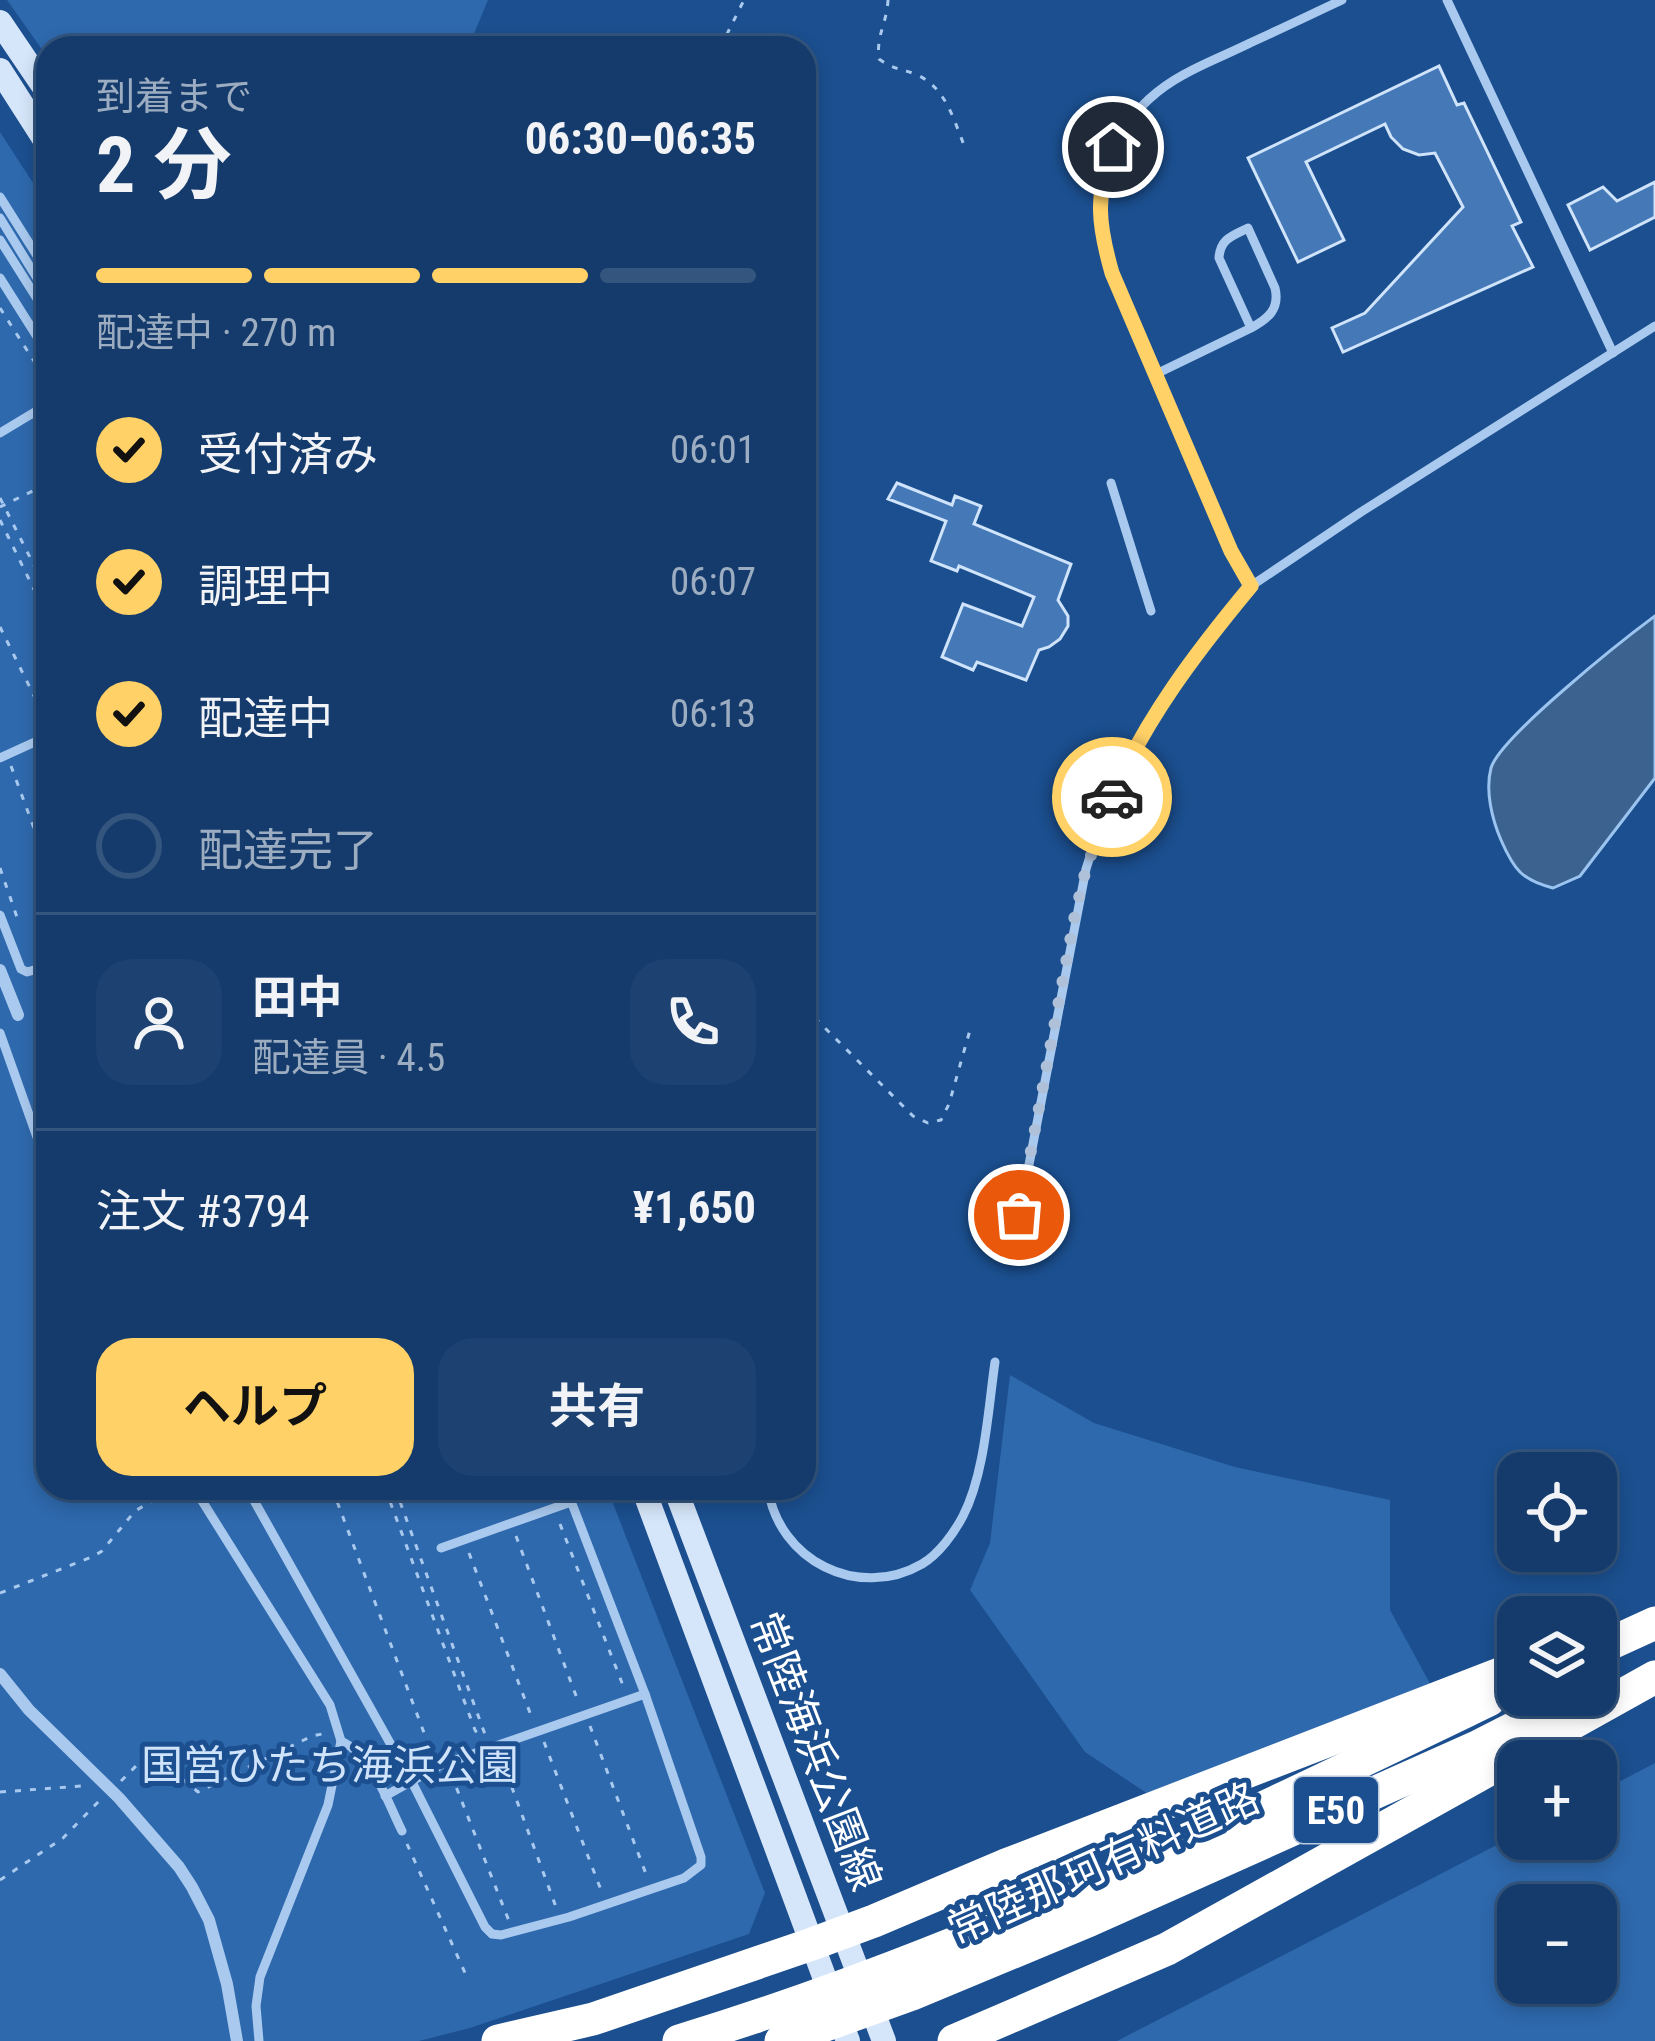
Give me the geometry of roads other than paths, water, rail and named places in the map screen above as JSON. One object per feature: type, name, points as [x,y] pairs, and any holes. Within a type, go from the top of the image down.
[{"type":"highway","points":[[1617,1625],[1655,1610]]},
{"type":"highway","points":[[1617,1640],[1655,1623]]},
{"type":"highway","points":[[1617,1676],[1655,1657]]},
{"type":"highway","points":[[498,2041],[592,2019],[839,1976],[1027,1857],[1497,1674]]},
{"type":"highway","points":[[954,2041],[1167,1949],[1655,1677]]},
{"type":"highway","name":"常陸那珂有料道路","points":[[839,1976],[1080,1892],[1497,1696]]},
{"type":"highway","name":"常陸那珂有料道路","points":[[839,1976],[955,1977],[1537,1716]]},
{"type":"highway","name":"E50","points":[[679,2041],[757,2018],[839,1976]]},
{"type":"highway","name":"E50","points":[[782,2041],[839,1976]]},
{"type":"main road","points":[[0,22],[36,75]]},
{"type":"main road","points":[[0,70],[36,126]]},
{"type":"main road","name":"常陸海浜公園線","points":[[648,1500],[740,1756],[839,1976],[884,2041]]},
{"type":"main road","name":"常陸海浜公園線","points":[[679,1500],[839,1976]]},
{"type":"street","points":[[0,970],[18,1015]]},
{"type":"street","points":[[0,1674],[29,1710],[111,1790],[192,1886],[213,1933],[237,2041]]},
{"type":"lane","points":[[1251,586],[1231,551],[1112,273],[1098,207],[1101,178],[1130,119],[1153,95],[1180,76],[1342,0]]},
{"type":"lane","points":[[1447,0],[1613,353]]},
{"type":"lane","points":[[0,197],[36,254]]},
{"type":"lane","points":[[0,218],[36,276]]},
{"type":"lane","points":[[1156,374],[1251,328],[1274,310],[1278,298],[1248,228],[1225,239],[1219,258],[1251,328]]},
{"type":"lane","points":[[0,240],[36,297]]},
{"type":"lane","points":[[0,278],[36,335]]},
{"type":"lane","points":[[1011,1258],[1075,914],[1100,825],[1157,711],[1195,656],[1251,586],[1655,326]]},
{"type":"lane","points":[[0,433],[36,411]]},
{"type":"lane","points":[[1111,483],[1151,611]]},
{"type":"lane","points":[[4,756],[36,741]]},
{"type":"lane","points":[[0,915],[21,969],[36,969]]},
{"type":"lane","points":[[0,1033],[36,1134]]},
{"type":"lane","points":[[770,1500],[800,1551],[821,1568],[869,1578],[906,1572],[926,1562],[964,1514],[978,1469],[995,1362]]},
{"type":"lane","points":[[202,1500],[330,1705],[340,1736],[328,1805],[260,1977],[259,2041]]},
{"type":"lane","points":[[256,1500],[492,1934],[514,1934],[684,1878],[701,1865],[571,1502],[441,1548]]},
{"type":"lane","points":[[386,1796],[441,1765],[639,1696]]},
{"type":"lane","points":[[340,1736],[364,1758],[402,1831]]},
{"type":"park label","name":"国営ひたち海浜公園","points":[[330,1765]]}]
